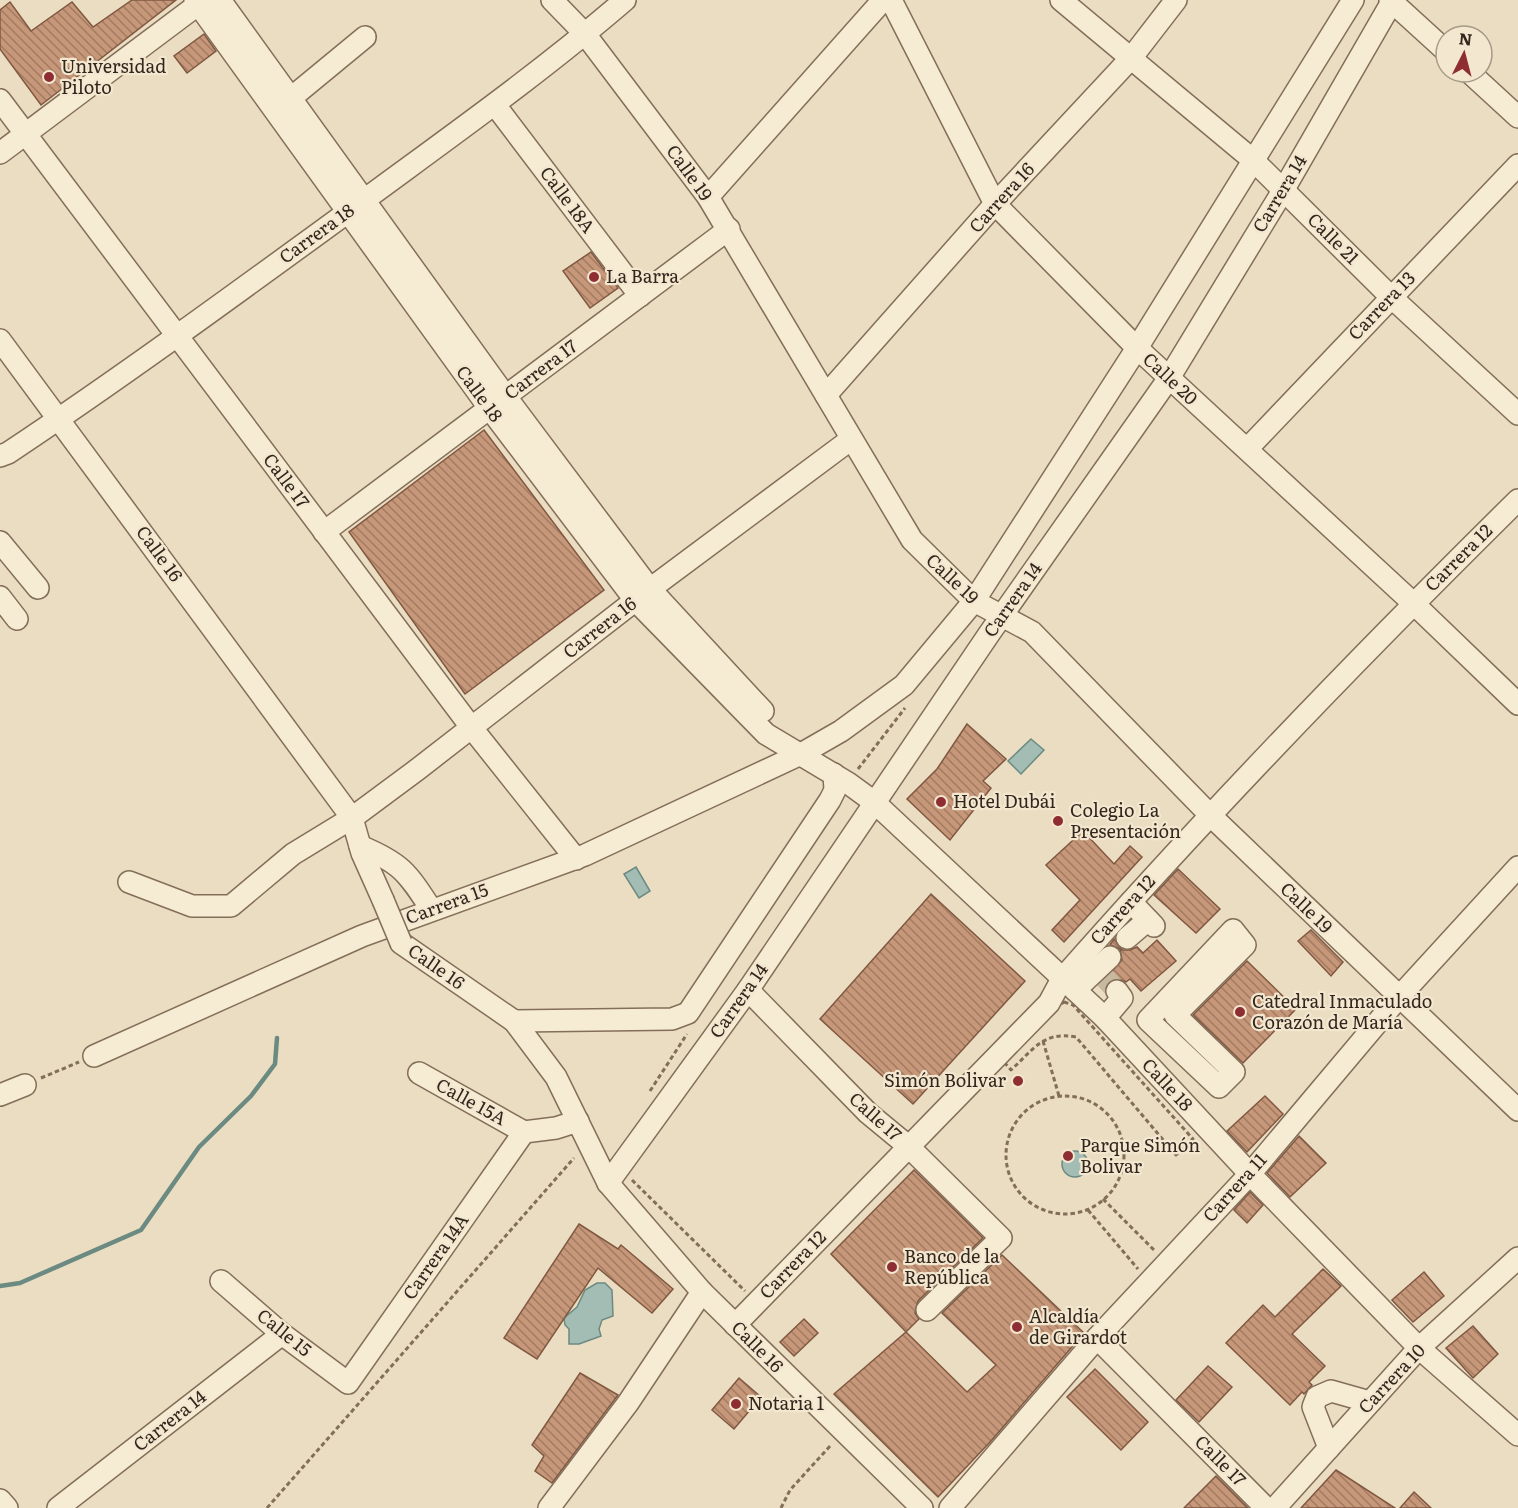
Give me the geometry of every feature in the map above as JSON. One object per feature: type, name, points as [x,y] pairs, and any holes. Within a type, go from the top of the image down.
[{"type":"street","name":"Calle 18","points":[[220,0],[291,98],[356,205]]},
{"type":"street","name":"Calle 19","points":[[552,0],[585,34],[708,197],[729,229],[850,440],[912,540],[974,601],[1032,632],[1209,814],[1518,1110]]},
{"type":"street","name":"Carrera 18","points":[[0,456],[8,453],[177,337],[495,105],[625,0]]},
{"type":"street","points":[[708,197],[883,0]]},
{"type":"street","name":"Calle 20","points":[[891,0],[995,204],[1168,378],[1248,448],[1518,704]]},
{"type":"street","name":"Calle 21","points":[[1060,0],[1132,57],[1253,160],[1390,296],[1518,414]]},
{"type":"street","name":"Carrera 16","points":[[826,395],[995,204],[1132,57],[1176,0]]},
{"type":"street","name":"Carrera 14","points":[[801,754],[842,731],[904,685],[974,601],[1137,348],[1353,0]]},
{"type":"street","name":"Calle 18","points":[[199,1],[356,205],[498,403],[643,595],[801,754],[874,802],[1105,1018],[1250,1174],[1419,1348],[1518,1436]]},
{"type":"street","points":[[0,153],[199,1]]},
{"type":"street","points":[[1392,1],[1434,40]]},
{"type":"street","name":"Carrera 14","points":[[614,1175],[748,990],[874,802],[1168,378],[1284,189],[1392,1]]},
{"type":"street","points":[[291,98],[364,37]]},
{"type":"street","points":[[1482,84],[1518,117]]},
{"type":"street","name":"Calle 17","points":[[0,100],[471,727],[576,859]]},
{"type":"street","name":"Calle 18A","points":[[495,105],[640,296]]},
{"type":"street","name":"Carrera 13","points":[[1248,448],[1390,296],[1518,165]]},
{"type":"street","name":"Carrera 17","points":[[324,532],[729,229]]},
{"type":"street","name":"Calle 16","points":[[0,340],[60,418],[352,818],[360,846],[401,943],[514,1021],[556,1077],[578,1121],[614,1175],[702,1292],[922,1508]]},
{"type":"street","name":"Carrera 16","points":[[129,882],[192,906],[231,906],[293,854],[352,818],[850,440]]},
{"type":"street","name":"Carrera 12","points":[[735,1325],[1068,984],[1131,902],[1209,814],[1413,603],[1518,500]]},
{"type":"street","points":[[0,542],[38,588]]},
{"type":"street","points":[[0,597],[18,619]]},
{"type":"street","name":"Carrera 15","points":[[94,1056],[300,963],[431,909],[576,859],[801,754]]},
{"type":"street","name":"Carrera 14","points":[[514,1021],[672,1019],[688,1013],[830,800],[835,790],[834,774]]},
{"type":"street","points":[[360,846],[391,859],[405,872],[431,909]]},
{"type":"street","name":"Carrera 11","points":[[950,1508],[1097,1338],[1250,1174],[1399,998],[1518,867]]},
{"type":"street","points":[[1127,938],[1151,923],[1131,902]]},
{"type":"street","points":[[1233,930],[1245,945],[1175,1015],[1234,1072],[1219,1086],[1148,1020],[1233,930]]},
{"type":"street","points":[[1068,984],[1102,968]]},
{"type":"street","name":"Calle 17","points":[[748,990],[868,1113],[908,1146],[1001,1238],[927,1310]]},
{"type":"street","points":[[1105,1018],[1122,998],[1117,991]]},
{"type":"street","name":"Calle 15A","points":[[419,1073],[524,1132]]},
{"type":"street","points":[[0,1095],[26,1085]]},
{"type":"street","points":[[524,1132],[556,1128],[578,1121]]},
{"type":"street","name":"Carrera 14A","points":[[348,1383],[524,1132]]},
{"type":"street","name":"Carrera 10","points":[[1275,1508],[1419,1348],[1518,1258]]},
{"type":"street","name":"Calle 15","points":[[221,1281],[282,1334],[348,1383]]},
{"type":"street","points":[[549,1508],[628,1403],[702,1292]]},
{"type":"street","name":"Carrera 14","points":[[58,1508],[282,1334]]},
{"type":"street","name":"Calle 17","points":[[1097,1338],[1266,1508]]},
{"type":"street","points":[[1329,1448],[1313,1407],[1317,1397],[1331,1390],[1370,1402]]},
{"type":"street","points":[[0,1500],[7,1508]]},
{"type":"path","points":[[1059,1003],[1073,1005],[1194,1139],[1176,1155],[1076,1037],[1060,1034],[1043,1041],[1011,1070],[1002,1060],[1059,1003]]},
{"type":"path","points":[[1043,1041],[1059,1096]]},
{"type":"path","points":[[26,1085],[61,1069]]},
{"type":"path","points":[[1059,1096],[1090,1102],[1107,1114],[1119,1132],[1124,1152],[1121,1173],[1104,1199],[1088,1209],[1058,1214],[1030,1203],[1014,1186],[1006,1163],[1007,1140],[1018,1119],[1036,1103],[1059,1096]]},
{"type":"path","points":[[267,1508],[574,1158]]},
{"type":"path","points":[[614,1175],[746,1292],[753,1284]]},
{"type":"path","points":[[1104,1199],[1167,1262]]},
{"type":"path","points":[[1088,1209],[1149,1282]]},
{"type":"path","points":[[781,1508],[790,1490],[831,1445]]},
{"type":"water","points":[[1031,739],[1044,750],[1021,774],[1008,761]]},
{"type":"water","points":[[636,867],[650,891],[639,898],[624,874]]},
{"type":"water","points":[[1075,1151],[1085,1154],[1088,1164],[1085,1174],[1075,1177],[1065,1174],[1062,1164],[1065,1154]]},
{"type":"water","points":[[597,1283],[605,1283],[612,1290],[613,1316],[602,1320],[599,1329],[601,1336],[579,1344],[569,1344],[569,1329],[565,1325],[564,1318],[577,1307],[585,1290]]},
{"type":"building","name":"Universidad Piloto","points":[[132,0],[176,0],[41,105],[0,49],[0,10],[10,2],[31,31],[72,2],[93,27]]},
{"type":"building","points":[[204,34],[216,51],[187,73],[174,56]]},
{"type":"building","name":"La Barra","points":[[591,252],[618,288],[590,308],[563,271]]},
{"type":"building","points":[[484,430],[604,590],[465,694],[349,532]]},
{"type":"building","points":[[967,724],[1006,759],[983,781],[991,788],[950,840],[907,799],[937,769]]},
{"type":"building","points":[[1083,831],[1114,864],[1130,846],[1142,857],[1064,942],[1052,930],[1080,900],[1046,865]]},
{"type":"building","points":[[1178,869],[1220,909],[1196,933],[1154,895]]},
{"type":"building","points":[[931,894],[1025,981],[913,1104],[820,1019]]},
{"type":"building","points":[[1311,930],[1343,962],[1331,976],[1298,941]]},
{"type":"building","points":[[1114,939],[1122,950],[1137,947],[1143,953],[1157,940],[1176,961],[1141,991],[1130,979],[1126,982],[1116,978],[1110,980],[1105,989],[1100,984],[1122,960],[1120,949],[1110,945]]},
{"type":"building","name":"Catedral Inmaculado Corazón de María","points":[[1247,961],[1296,1009],[1243,1063],[1193,1015]]},
{"type":"building","points":[[1265,1096],[1283,1114],[1247,1152],[1227,1131]]},
{"type":"building","points":[[1299,1136],[1326,1163],[1290,1197],[1267,1173]]},
{"type":"building","points":[[914,1170],[983,1238],[918,1301],[915,1313],[919,1319],[906,1332],[831,1254]]},
{"type":"building","points":[[1250,1192],[1263,1205],[1247,1223],[1234,1210]]},
{"type":"building","points":[[579,1224],[618,1249],[621,1245],[673,1289],[652,1313],[598,1268],[537,1359],[504,1338]]},
{"type":"building","points":[[1002,1255],[1084,1333],[991,1441],[938,1497],[834,1394],[906,1332],[967,1392],[996,1365],[942,1313]]},
{"type":"building","points":[[1323,1269],[1341,1286],[1292,1334],[1325,1366],[1309,1382],[1312,1385],[1304,1394],[1302,1392],[1290,1405],[1226,1343],[1263,1305],[1275,1317]]},
{"type":"building","points":[[1424,1272],[1444,1296],[1413,1322],[1392,1300]]},
{"type":"building","points":[[804,1319],[818,1333],[794,1356],[780,1342]]},
{"type":"building","points":[[1473,1326],[1498,1354],[1473,1378],[1446,1348]]},
{"type":"building","points":[[1208,1366],[1232,1387],[1199,1422],[1176,1400]]},
{"type":"building","points":[[1095,1369],[1148,1422],[1121,1450],[1067,1397]]},
{"type":"building","points":[[580,1373],[618,1395],[552,1483],[535,1471],[544,1456],[532,1445]]},
{"type":"building","name":"Notaria 1","points":[[739,1378],[761,1397],[734,1429],[712,1410]]},
{"type":"building","points":[[1336,1470],[1395,1508],[1301,1508]]},
{"type":"building","points":[[1216,1476],[1248,1508],[1184,1508]]},
{"type":"building","points":[[1414,1492],[1431,1508],[1400,1508]]},
{"type":"waterway","points":[[0,1286],[20,1283],[141,1230],[199,1147],[251,1096],[275,1064],[277,1038]]},
{"type":"tunnel","points":[[1101,974],[1117,991]]},
{"type":"place","name":"Universidad Piloto","points":[[49,77]]},
{"type":"place","name":"La Barra","points":[[594,277]]},
{"type":"place","name":"Hotel Dubái","points":[[941,802]]},
{"type":"place","name":"Colegio La Presentación","points":[[1058,821]]},
{"type":"place","name":"Catedral Inmaculado Corazón de María","points":[[1240,1012]]},
{"type":"place","name":"Simón Bolivar","points":[[1018,1081]]},
{"type":"place","name":"Parque Simón Bolivar","points":[[1068,1156]]},
{"type":"place","name":"Banco de la República","points":[[892,1267]]},
{"type":"place","name":"Alcaldía de Girardot","points":[[1017,1327]]},
{"type":"place","name":"Notaria 1","points":[[736,1404]]}]
